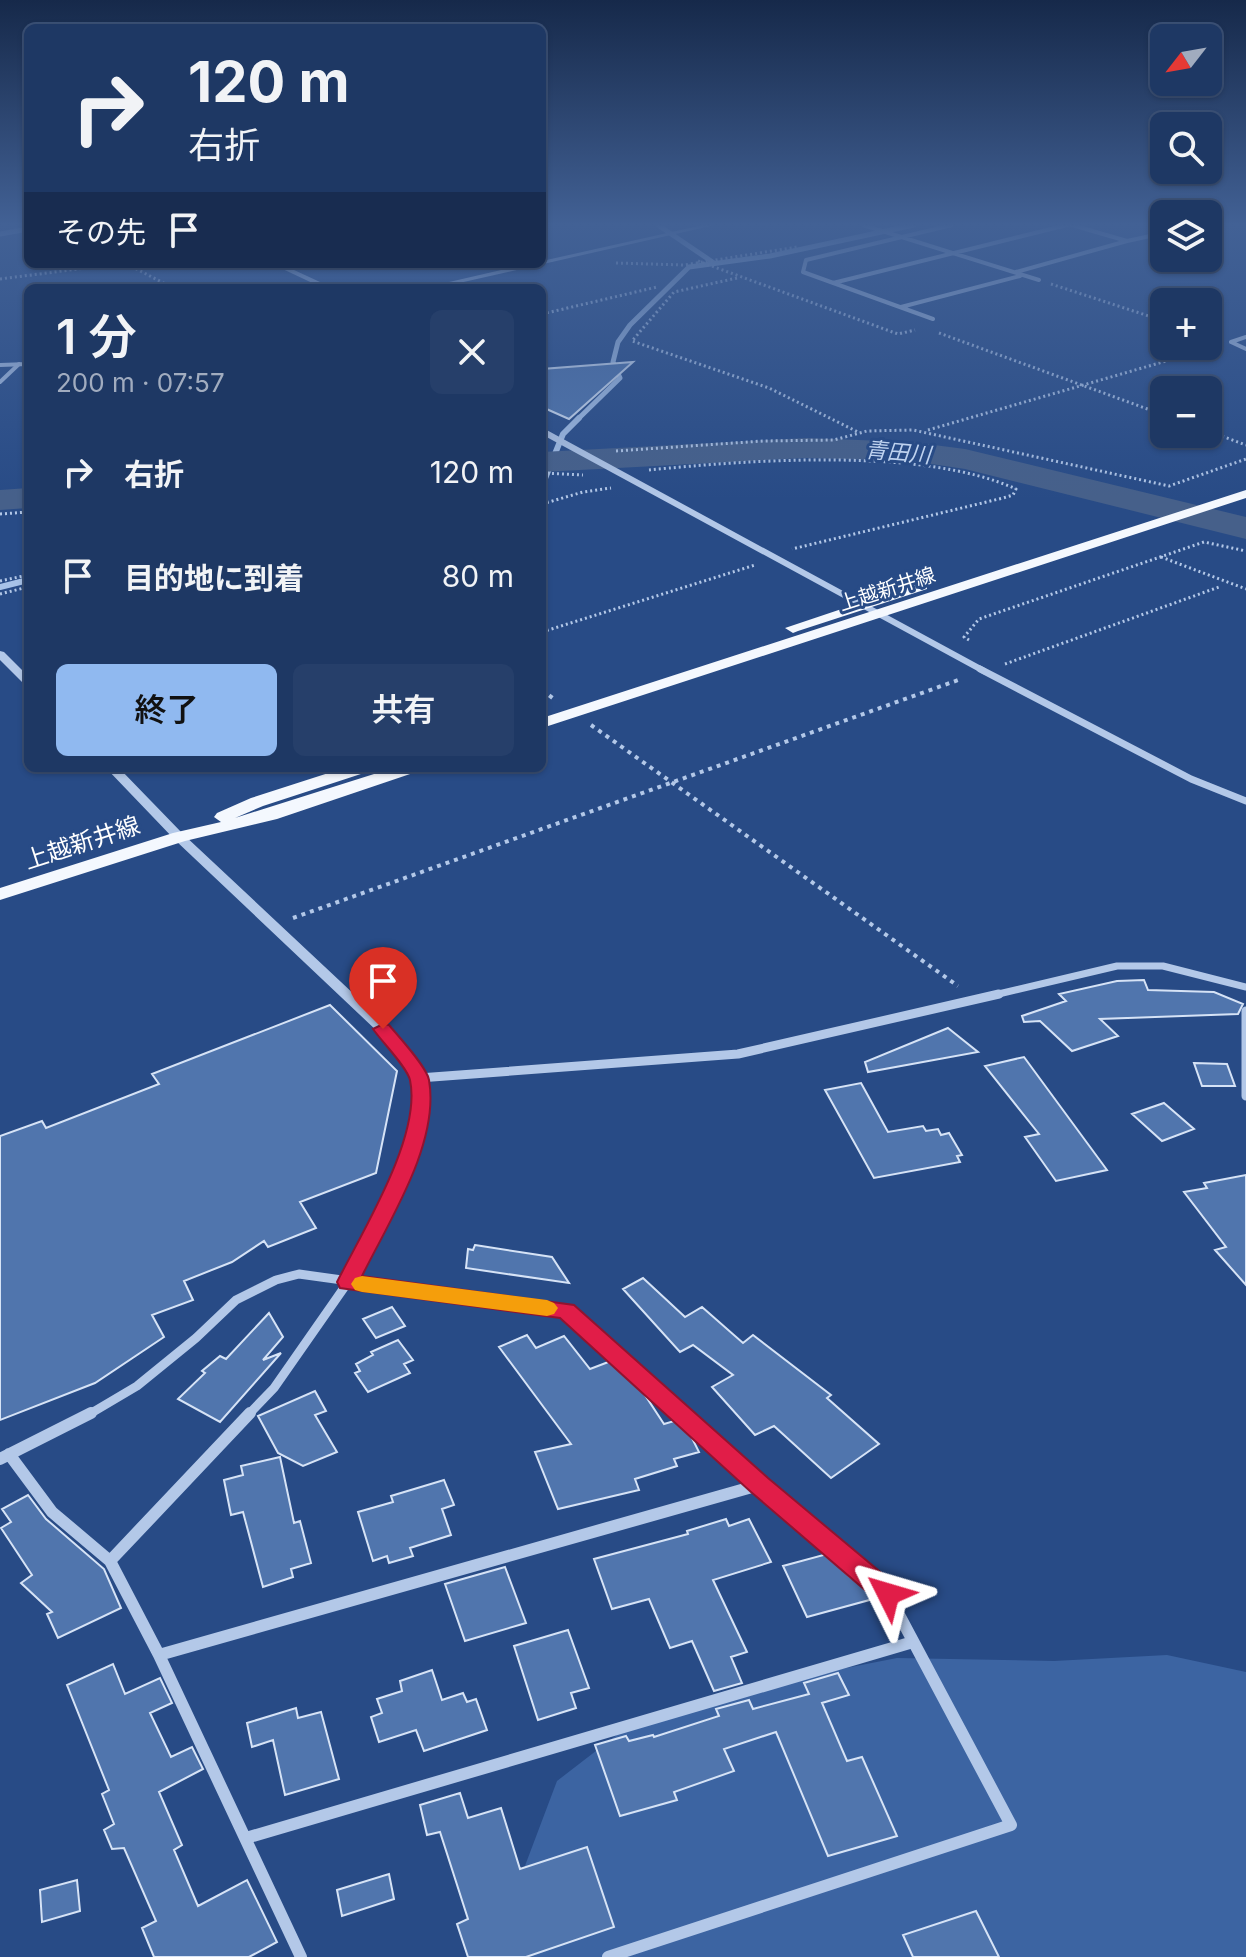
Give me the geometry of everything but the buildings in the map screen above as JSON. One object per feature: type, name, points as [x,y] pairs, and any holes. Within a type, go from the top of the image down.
[{"type":"main road","name":"上越新井線","points":[[546,720],[566,708],[864,605],[1246,481]]},
{"type":"main road","name":"上越新井線","points":[[546,709],[566,708],[881,614],[1241,496]]},
{"type":"main road","name":"上越新井線","points":[[179,837],[257,802],[349,772]]},
{"type":"main road","name":"上越新井線","points":[[0,894],[179,837],[271,815],[398,772]]},
{"type":"street","points":[[926,316],[933,319]]},
{"type":"street","points":[[1231,342],[1246,337]]},
{"type":"street","points":[[1231,342],[1246,349]]},
{"type":"street","points":[[0,365],[24,364]]},
{"type":"street","points":[[0,382],[24,364]]},
{"type":"street","points":[[546,433],[984,671],[1191,779],[1246,801]]},
{"type":"street","points":[[0,654],[24,678]]},
{"type":"street","points":[[110,1561],[274,1388],[348,1282],[405,1165],[418,1125],[419,1078],[383,1029],[179,837],[116,772]]},
{"type":"street","points":[[419,1078],[738,1054],[1117,966],[1163,966],[1246,987]]},
{"type":"street","points":[[1246,1011],[1246,1096]]},
{"type":"street","points":[[301,1957],[159,1655],[110,1561],[52,1512],[5,1456],[76,1422],[137,1386],[236,1300],[252,1290],[299,1274],[566,1311],[759,1485],[888,1594],[1011,1825],[608,1957]]},
{"type":"street","points":[[159,1655],[759,1485]]},
{"type":"street","points":[[246,1838],[913,1642]]},
{"type":"path","points":[[653,316],[632,341],[664,355],[740,378],[834,418],[859,433]]},
{"type":"path","points":[[849,316],[898,334],[925,328]]},
{"type":"path","points":[[939,333],[1150,410]]},
{"type":"path","points":[[925,431],[1231,342]]},
{"type":"path","points":[[585,454],[763,441],[834,440],[890,427],[925,431],[1169,486],[1246,459]]},
{"type":"path","points":[[1222,436],[1246,445]]},
{"type":"path","points":[[615,471],[753,461],[825,460],[941,469],[989,478],[1016,489],[1013,495],[1003,498],[768,554]]},
{"type":"path","points":[[546,503],[583,492],[640,484]]},
{"type":"path","points":[[0,514],[24,512]]},
{"type":"path","points":[[975,643],[964,637],[979,619],[1159,556],[1204,542],[1246,551]]},
{"type":"path","points":[[1159,556],[1246,589]]},
{"type":"path","points":[[546,631],[776,559]]},
{"type":"path","points":[[0,581],[24,576]]},
{"type":"path","points":[[273,925],[1219,587]]},
{"type":"path","points":[[0,594],[24,588]]},
{"type":"path","points":[[997,656],[1008,663]]},
{"type":"path","points":[[546,693],[978,1000]]},
{"type":"shaded area","points":[[1167,1655],[1246,1672],[1246,1957],[505,1957],[506,1916],[557,1781],[627,1727],[723,1692],[897,1658],[1054,1661]]},
{"type":"waterway","points":[[577,420],[620,378],[613,362],[618,342],[639,316]]},
{"type":"waterway","points":[[546,476],[563,434],[577,420]]},
{"type":"waterway","name":"青田川","points":[[546,462],[806,448],[911,451],[965,459],[1246,528]]},
{"type":"waterway","name":"青田川","points":[[0,500],[24,498]]},
{"type":"waterway","points":[[0,587],[24,581]]},
{"type":"slow traffic","points":[[362,1284],[547,1308]]},
{"type":"route","points":[[383,1029],[419,1078],[421,1103],[418,1125],[400,1179],[348,1282],[566,1311],[759,1485],[888,1594]]}]
